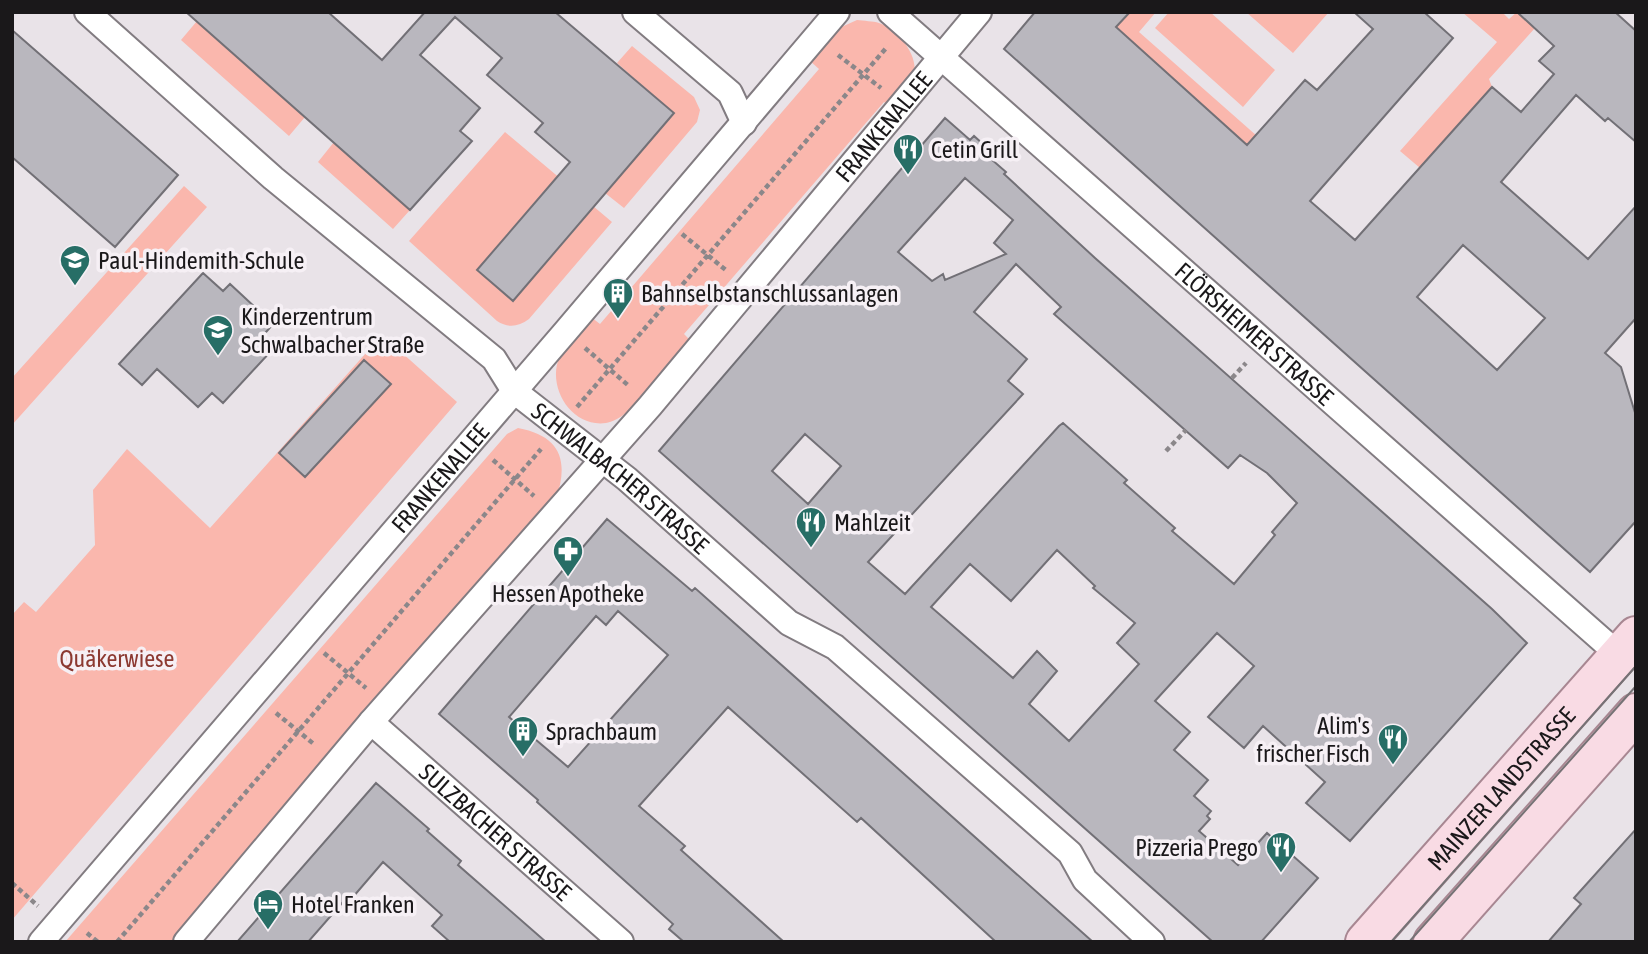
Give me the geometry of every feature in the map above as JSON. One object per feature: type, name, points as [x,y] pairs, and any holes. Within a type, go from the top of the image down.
[{"type":"main road","name":"MAINZER LANDSTRASSE","points":[[1365,942],[1627,645]]},
{"type":"main road","name":"MAINZER LANDSTRASSE","points":[[1433,942],[1636,713]]},
{"type":"street","name":"SCHWALBACHER STRASSE","points":[[87,12],[274,178],[494,359],[514,391],[603,460],[789,623],[835,647],[856,665],[1070,853],[1085,880],[1153,942]]},
{"type":"street","points":[[635,12],[730,93],[744,123]]},
{"type":"street","name":"FRANKENALLEE","points":[[41,942],[837,12]]},
{"type":"street","name":"FRANKENALLEE","points":[[186,942],[371,722],[603,460],[979,12]]},
{"type":"street","name":"FLÖRSHEIMER STRASSE","points":[[898,19],[1627,645]]},
{"type":"street","name":"SULZBACHER STRASSE","points":[[371,722],[621,942]]},
{"type":"path","points":[[572,412],[864,74],[898,19]]},
{"type":"path","points":[[815,38],[900,105]]},
{"type":"path","points":[[583,346],[634,391]]},
{"type":"path","points":[[1166,451],[1185,430]]},
{"type":"path","points":[[117,942],[548,440]]},
{"type":"path","points":[[488,456],[515,480]]},
{"type":"path","points":[[305,636],[373,694]]},
{"type":"path","points":[[255,695],[324,752]]},
{"type":"path","points":[[12,883],[42,910]]},
{"type":"green space","points":[[1125,12],[1156,12],[1139,32],[1308,181],[1312,196],[1305,210],[1223,123],[1193,96],[1108,37]]},
{"type":"green space","points":[[1169,12],[1210,12],[1275,70],[1243,107],[1155,28]]},
{"type":"green space","points":[[1246,12],[1329,12],[1293,53]]},
{"type":"green space","points":[[1462,12],[1502,12],[1509,19],[1517,12],[1535,28],[1489,79],[1492,87],[1420,168],[1400,151],[1497,42]]},
{"type":"green space","points":[[857,20],[887,27],[907,46],[912,55],[915,72],[910,84],[890,107],[884,102],[684,334],[693,343],[640,401],[628,412],[606,423],[593,423],[572,412],[564,402],[556,379],[556,367],[566,346],[591,317],[600,324],[819,69],[810,61],[837,29]]},
{"type":"green space","points":[[197,21],[305,117],[289,136],[181,40]]},
{"type":"green space","points":[[632,46],[694,97],[700,110],[697,122],[624,208],[605,193],[674,114],[617,63]]},
{"type":"green space","points":[[505,132],[612,222],[529,319],[513,326],[497,321],[409,241]],"holes":[[[544,191],[581,223],[513,301],[477,270]]]},
{"type":"green space","points":[[334,142],[410,210],[393,229],[318,162]]},
{"type":"green space","points":[[184,186],[207,207],[12,425],[12,378]]},
{"type":"green space","name":"Quäkerwiese","points":[[382,335],[457,402],[12,920],[12,615],[24,602],[36,612],[95,545],[93,490],[127,449],[210,528]]},
{"type":"green space","points":[[518,428],[544,437],[558,452],[562,473],[556,499],[174,942],[65,942],[507,434]]},
{"type":"building","points":[[186,12],[328,12],[382,60],[425,12],[555,12],[674,113],[513,301],[477,270],[570,162],[535,132],[543,123],[487,75],[502,58],[455,17],[420,55],[480,108],[460,131],[472,141],[410,210]]},
{"type":"building","points":[[1035,12],[1130,12],[1116,27],[1247,145],[1305,80],[1317,90],[1373,29],[1354,12],[1424,12],[1453,38],[1310,201],[1355,240],[1492,87],[1521,112],[1554,74],[1539,61],[1554,46],[1517,12],[1615,12],[1636,31],[1636,142],[1608,118],[1605,121],[1576,95],[1501,182],[1588,259],[1636,206],[1636,318],[1605,353],[1621,367],[1636,416],[1636,521],[1590,572],[1004,49]],"holes":[[[1463,245],[1545,318],[1497,370],[1417,297]]]},
{"type":"building","points":[[12,30],[178,175],[115,247],[12,157]]},
{"type":"building","points":[[945,118],[970,140],[974,136],[995,155],[991,159],[1006,172],[1004,174],[1095,258],[1527,643],[1350,841],[1306,803],[1325,782],[1263,726],[1244,748],[1208,717],[1254,666],[1217,633],[1155,701],[1190,732],[1174,750],[1208,780],[1194,796],[1211,811],[1207,816],[1210,819],[1199,831],[1238,865],[1267,833],[1318,878],[1261,942],[1213,942],[659,451]],"holes":[[[965,178],[1013,220],[994,243],[1006,254],[945,280],[943,274],[932,281],[898,252]],[[1016,264],[1061,307],[1054,314],[1228,468],[1240,455],[1267,473],[1297,503],[1272,532],[1275,535],[1234,584],[1172,531],[1175,528],[1124,483],[1127,480],[1063,423],[905,594],[868,562],[1023,394],[1008,381],[1027,359],[974,312]],[[805,434],[841,466],[808,504],[772,471]],[[1057,550],[1095,586],[1093,588],[1135,623],[1117,643],[1139,664],[1069,741],[1029,704],[1057,671],[1037,651],[1013,678],[931,607],[970,564],[1011,601]]]},
{"type":"building","points":[[203,273],[223,291],[230,284],[273,324],[260,339],[272,350],[223,403],[212,393],[198,407],[157,369],[142,385],[119,364]]},
{"type":"building","points":[[364,360],[391,384],[305,477],[279,453]]},
{"type":"building","points":[[607,519],[692,591],[695,588],[1093,942],[996,942],[861,818],[857,822],[728,707],[639,806],[685,846],[681,850],[784,942],[684,942],[669,929],[673,924],[537,802],[538,800],[439,714]],"holes":[[[618,611],[668,655],[568,767],[509,717],[596,616],[606,625]]]},
{"type":"building","points":[[376,783],[461,861],[458,865],[546,942],[450,942],[432,926],[442,915],[383,862],[353,897],[350,894],[308,942],[237,942]]},
{"type":"building","points":[[1636,829],[1636,942],[1548,942],[1581,904],[1574,898]]},
{"type":"tram line","points":[[1391,942],[1636,666]]},
{"type":"tram line","points":[[1409,942],[1636,686]]},
{"type":"place","name":"Cetin Grill","points":[[908,176]]},
{"type":"place","name":"Paul-Hindemith-Schule","points":[[75,287]]},
{"type":"place","name":"Bahnselbstanschlussanlagen","points":[[618,320]]},
{"type":"place","name":"Kinderzentrum Schwalbacher Straße","points":[[218,357]]},
{"type":"place","name":"Mahlzeit","points":[[811,549]]},
{"type":"place","name":"Hessen Apotheke","points":[[568,578]]},
{"type":"place","name":"Sprachbaum","points":[[523,758]]},
{"type":"place","name":"Alim's frischer Fisch","points":[[1393,766]]},
{"type":"place","name":"Pizzeria Prego","points":[[1281,874]]},
{"type":"place","name":"Hotel Franken","points":[[268,931]]}]
